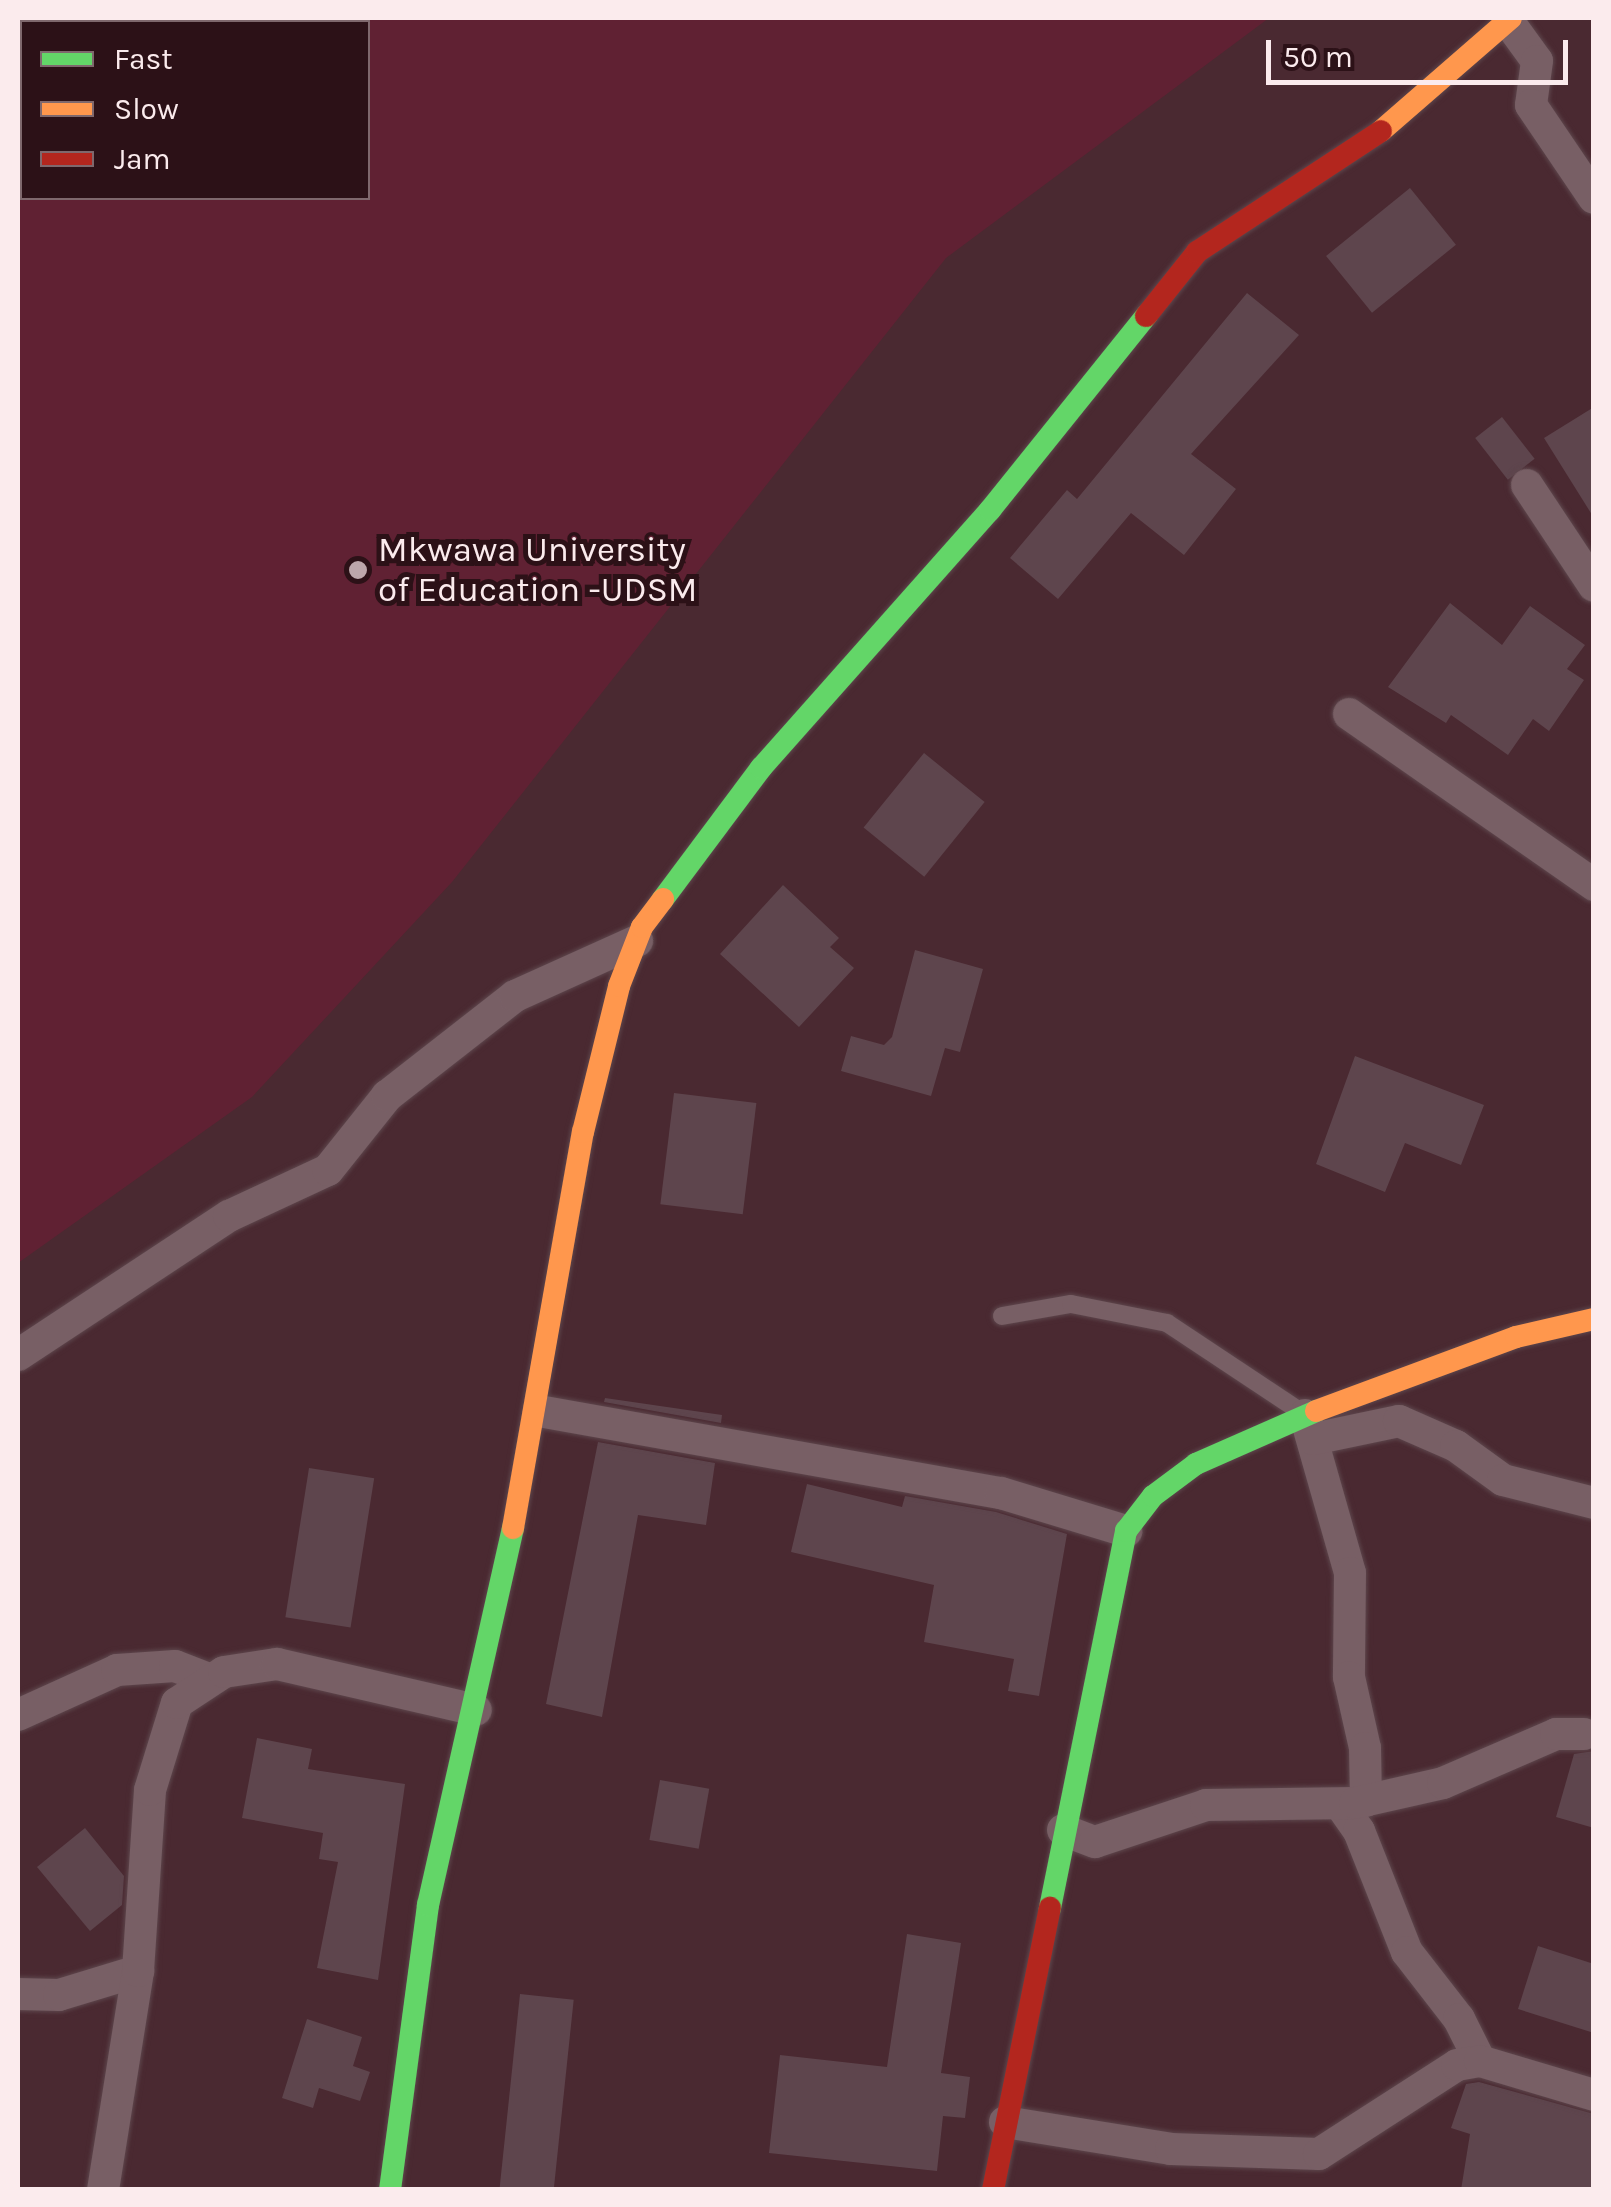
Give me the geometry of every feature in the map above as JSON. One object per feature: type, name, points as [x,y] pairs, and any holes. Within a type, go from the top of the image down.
[{"type":"street","points":[[390,2190],[409,2005],[539,1411],[583,1132],[637,941],[761,768],[990,510],[1196,252],[1284,188],[1366,144],[1510,19],[1536,61],[1531,106],[1594,198]]},
{"type":"street","points":[[1527,485],[1594,586]]},
{"type":"street","points":[[1349,714],[1594,885]]},
{"type":"street","points":[[18,1355],[229,1216],[328,1170],[386,1096],[515,996],[637,941]]},
{"type":"street","points":[[993,2190],[1062,1830],[1126,1531],[1153,1496],[1196,1464],[1309,1427],[1516,1337],[1594,1318]]},
{"type":"street","points":[[539,1411],[1000,1493],[1126,1531]]},
{"type":"street","points":[[1309,1427],[1399,1421],[1456,1446],[1503,1480],[1594,1504]]},
{"type":"street","points":[[1309,1427],[1350,1573],[1348,1677],[1365,1748],[1353,1803],[1360,1831],[1407,1952],[1459,2019],[1480,2061]]},
{"type":"street","points":[[103,2190],[138,1971],[160,1741],[177,1703],[209,1678],[277,1664],[476,1710]]},
{"type":"street","points":[[18,1715],[117,1670],[175,1666],[209,1678]]},
{"type":"street","points":[[1062,1830],[1095,1842],[1206,1805],[1353,1803],[1443,1783],[1544,1738],[1584,1734]]},
{"type":"street","points":[[18,1994],[60,1995],[138,1971]]},
{"type":"street","points":[[1005,2122],[1171,2149],[1319,2154],[1364,2131],[1444,2071],[1480,2061],[1594,2094]]},
{"type":"lane","points":[[1002,1316],[1071,1304],[1167,1323],[1309,1427]]},
{"type":"shaded area","name":"Mkwawa University of Education -UDSM","points":[[18,18],[1269,18],[946,258],[452,882],[252,1097],[18,1263]]},
{"type":"building","points":[[1410,188],[1456,245],[1372,313],[1326,256]]},
{"type":"building","points":[[1247,293],[1299,335],[1191,454],[1236,489],[1184,555],[1131,513],[1058,599],[1010,558],[1067,490],[1077,499]]},
{"type":"building","points":[[1594,407],[1594,518],[1544,438]]},
{"type":"building","points":[[1502,417],[1535,459],[1508,480],[1475,438]]},
{"type":"building","points":[[1450,603],[1502,645],[1530,606],[1585,645],[1567,669],[1584,680],[1549,731],[1533,719],[1508,755],[1451,715],[1446,723],[1388,687]]},
{"type":"building","points":[[924,753],[985,802],[924,877],[864,828]]},
{"type":"building","points":[[783,885],[839,938],[830,947],[854,968],[799,1027],[720,954]]},
{"type":"building","points":[[915,950],[983,969],[960,1052],[945,1048],[931,1096],[841,1071],[851,1036],[884,1045],[892,1037]]},
{"type":"building","points":[[1355,1056],[1484,1105],[1461,1165],[1405,1143],[1385,1192],[1316,1164]]},
{"type":"building","points":[[674,1093],[756,1103],[743,1214],[660,1204]]},
{"type":"building","points":[[605,1398],[722,1415],[721,1423],[604,1402]]},
{"type":"building","points":[[598,1442],[715,1463],[706,1525],[638,1515],[602,1717],[546,1704]]},
{"type":"building","points":[[309,1468],[374,1478],[351,1627],[285,1617]]},
{"type":"building","points":[[807,1484],[902,1507],[905,1496],[996,1512],[1067,1534],[1039,1696],[1008,1691],[1014,1659],[924,1642],[934,1585],[791,1552]]},
{"type":"building","points":[[257,1738],[312,1749],[308,1769],[405,1784],[378,1980],[317,1968],[338,1862],[319,1859],[323,1833],[242,1818]]},
{"type":"building","points":[[1594,1751],[1594,1828],[1556,1817],[1574,1754]]},
{"type":"building","points":[[660,1780],[709,1789],[699,1849],[649,1840]]},
{"type":"building","points":[[85,1828],[124,1876],[122,1905],[90,1931],[37,1867]]},
{"type":"building","points":[[907,1934],[961,1943],[941,2073],[970,2077],[965,2118],[943,2116],[937,2171],[769,2153],[780,2055],[887,2067]]},
{"type":"building","points":[[1538,1946],[1594,1964],[1594,2033],[1518,2009]]},
{"type":"building","points":[[520,1994],[574,2000],[554,2190],[499,2190]]},
{"type":"building","points":[[307,2019],[362,2037],[353,2066],[370,2072],[360,2101],[319,2088],[313,2108],[282,2098]]},
{"type":"building","points":[[1479,2082],[1594,2114],[1594,2190],[1461,2190],[1470,2134],[1451,2128],[1466,2084]]},
{"type":"traffic: fast","points":[[663,899],[761,768],[990,510],[1146,316]]},
{"type":"traffic: fast","points":[[1050,1908],[1126,1531],[1153,1496],[1196,1464],[1316,1411]]},
{"type":"traffic: fast","points":[[390,2190],[428,1905],[513,1528]]},
{"type":"traffic: slow","points":[[1381,131],[1511,18]]},
{"type":"traffic: slow","points":[[513,1528],[583,1132],[619,986],[642,927],[663,899]]},
{"type":"traffic: slow","points":[[1316,1411],[1516,1337],[1594,1319]]},
{"type":"traffic: jam","points":[[1146,316],[1197,252],[1381,131]]},
{"type":"traffic: jam","points":[[993,2190],[1050,1908]]},
{"type":"place","name":"Mkwawa University of Education -UDSM","points":[[358,570]]}]
